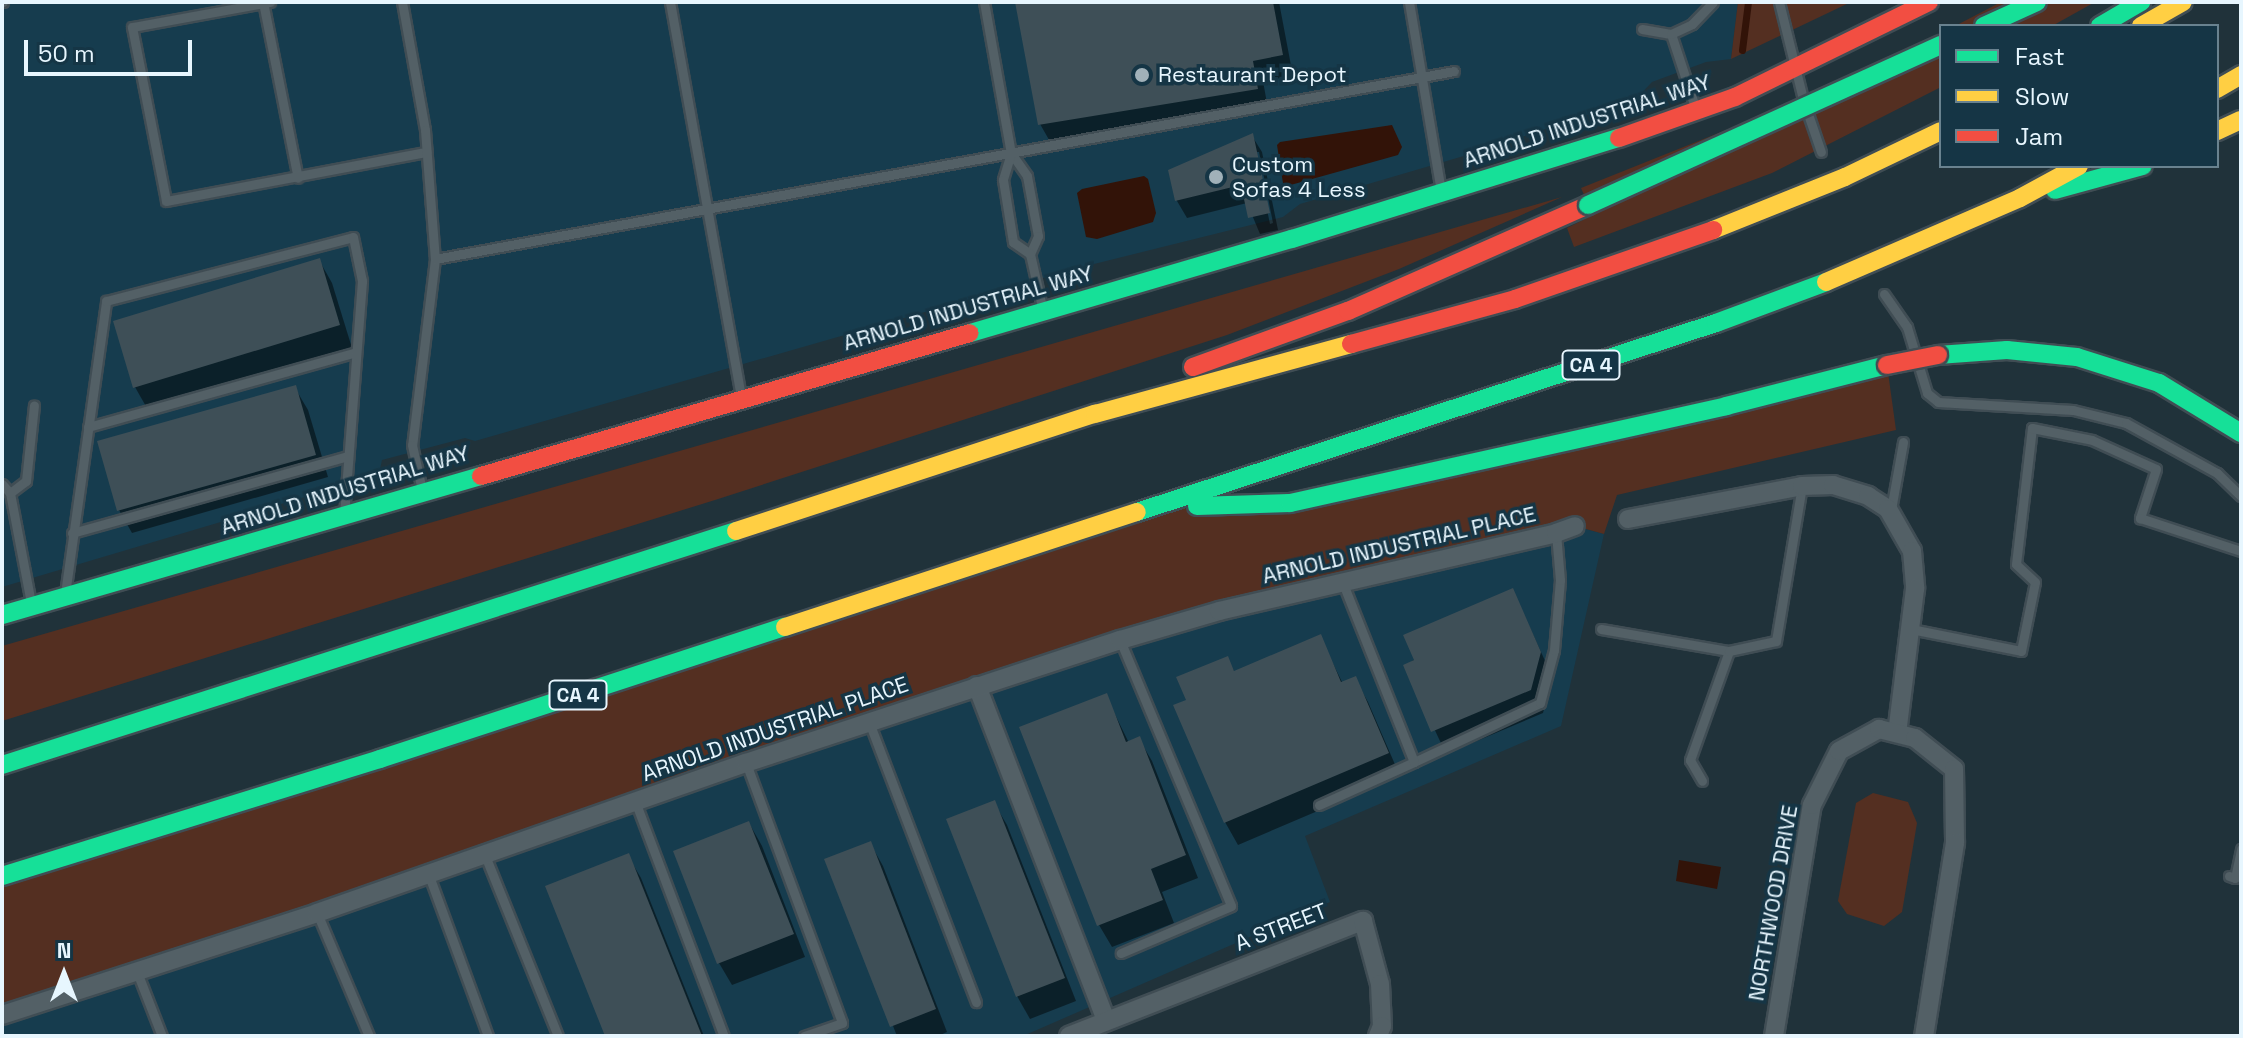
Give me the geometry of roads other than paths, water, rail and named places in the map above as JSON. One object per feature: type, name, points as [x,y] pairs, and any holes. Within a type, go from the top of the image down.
[{"type":"main road","name":"ARNOLD INDUSTRIAL WAY","points":[[2,615],[1441,195],[1697,111],[1793,70],[1929,2]]},
{"type":"main road","points":[[1988,24],[2037,2]]},
{"type":"main road","points":[[2103,24],[2141,2]]},
{"type":"main road","points":[[2144,24],[2183,2]]},
{"type":"main road","points":[[1095,414],[1175,373],[1348,311],[1939,46]]},
{"type":"main road","points":[[2219,88],[2241,75]]},
{"type":"main road","points":[[2219,130],[2241,120]]},
{"type":"main road","points":[[2,765],[350,657],[1095,414],[1515,299],[1663,250],[1900,151],[1939,129]]},
{"type":"main road","name":"CA 4","points":[[2,876],[380,759],[1716,323],[1850,273],[2020,198],[2075,168]]},
{"type":"main road","points":[[2020,198],[2135,168]]},
{"type":"main road","points":[[1153,508],[1290,503],[1726,406],[1887,365],[1938,355],[2007,350],[2077,357],[2159,383],[2241,433]]},
{"type":"street","points":[[1628,519],[1802,486],[1833,485],[1868,496],[1888,509],[1912,551],[1915,589],[1900,687],[1897,733],[1915,738],[1954,769],[1955,843],[1924,1036]]},
{"type":"street","name":"ARNOLD INDUSTRIAL PLACE","points":[[2,1015],[317,913],[746,763],[1120,640],[1219,611],[1575,526]]},
{"type":"street","points":[[977,686],[1106,1021]]},
{"type":"street","name":"NORTHWOOD DRIVE","points":[[1774,1036],[1812,805],[1839,751],[1879,729],[1897,733]]},
{"type":"street","name":"A STREET","points":[[1069,1036],[1363,921],[1380,984],[1382,1026],[1378,1036]]},
{"type":"lane","points":[[298,178],[265,2],[132,27],[166,201],[298,178],[426,152]]},
{"type":"lane","points":[[402,2],[426,152],[435,259],[412,445],[423,491]]},
{"type":"lane","points":[[670,2],[741,397]]},
{"type":"lane","points":[[984,2],[1011,153],[1027,176],[1038,236],[1030,254],[1043,312]]},
{"type":"lane","points":[[1409,2],[1441,195]]},
{"type":"lane","points":[[1642,29],[1671,34],[1692,24],[1713,2]]},
{"type":"lane","points":[[1779,2],[1793,70],[1821,152]]},
{"type":"lane","points":[[1671,34],[1697,111]]},
{"type":"lane","points":[[435,259],[1454,71]]},
{"type":"lane","points":[[1011,153],[1003,180],[1013,242],[1030,254]]},
{"type":"lane","points":[[65,597],[106,301],[353,237],[362,281],[344,515]]},
{"type":"lane","points":[[1884,294],[1907,327],[1927,393],[1938,402],[2047,407],[2126,423],[2206,466],[2241,496]]},
{"type":"lane","points":[[88,427],[356,352]]},
{"type":"lane","points":[[10,493],[26,481],[34,405]]},
{"type":"lane","points":[[1911,629],[2021,651],[2035,582],[2016,564],[2032,428],[2092,440],[2156,469],[2140,518],[2241,551]]},
{"type":"lane","points":[[1888,509],[1892,504],[1903,442]]},
{"type":"lane","points":[[72,533],[347,456]]},
{"type":"lane","points":[[2,484],[10,493],[32,606]]},
{"type":"lane","points":[[1601,629],[1729,651],[1776,641],[1802,486]]},
{"type":"lane","points":[[1319,805],[1540,703],[1554,650],[1560,580],[1556,533]]},
{"type":"lane","points":[[1342,581],[1414,762]]},
{"type":"lane","points":[[1120,640],[1231,906],[1121,953]]},
{"type":"lane","points":[[1702,781],[1690,760],[1729,651]]},
{"type":"lane","points":[[869,722],[976,1002]]},
{"type":"lane","points":[[746,763],[842,1023],[804,1036]]},
{"type":"lane","points":[[635,801],[724,1036]]},
{"type":"lane","points":[[2229,876],[2235,878],[2241,849]]},
{"type":"lane","points":[[484,853],[558,1036]]},
{"type":"lane","points":[[428,873],[488,1036]]},
{"type":"lane","points":[[317,913],[369,1036]]},
{"type":"lane","points":[[137,972],[162,1036]]},
{"type":"waterway","points":[[1742,50],[1748,2]]},
{"type":"place","name":"Restaurant Depot","points":[[1142,75]]},
{"type":"place","name":"Custom Sofas 4 Less","points":[[1216,177]]}]
